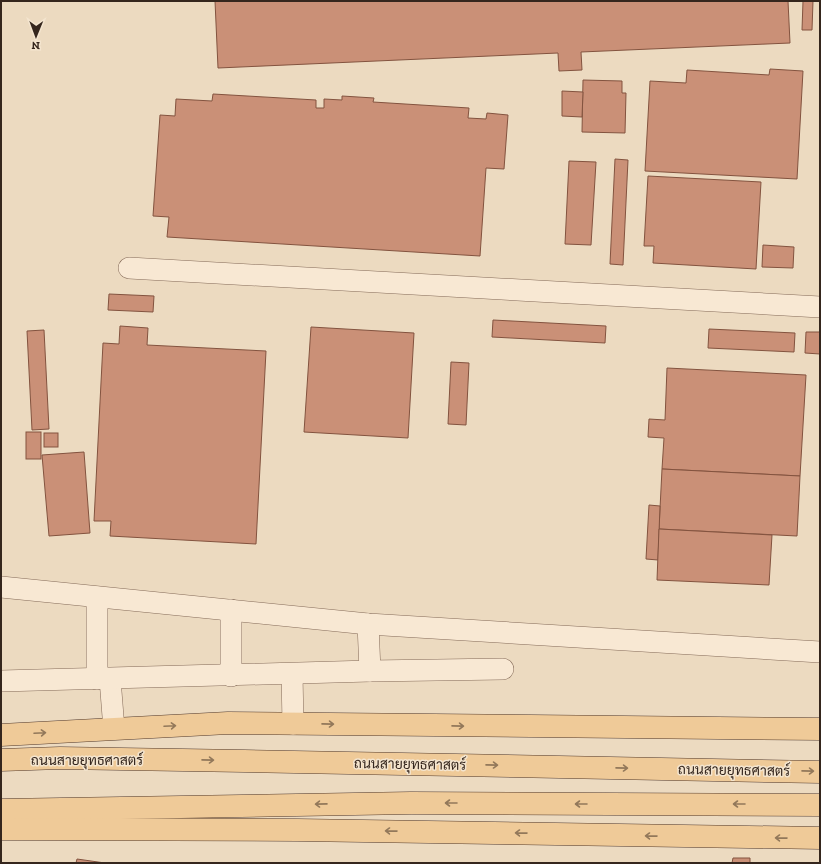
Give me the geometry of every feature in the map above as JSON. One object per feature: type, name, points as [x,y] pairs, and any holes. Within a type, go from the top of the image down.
[{"type":"main road","points":[[1,735],[228,724],[820,730]]},
{"type":"main road","name":"ถนนสายยุทธศาสตร์","points":[[1,760],[60,758],[820,772]]},
{"type":"main road","points":[[1,810],[411,803],[820,805]]},
{"type":"main road","points":[[1,829],[298,830],[820,838]]},
{"type":"street","points":[[129,268],[820,307]]},
{"type":"street","points":[[1,587],[368,624],[820,652]]},
{"type":"street","points":[[97,597],[104,679],[114,729]]},
{"type":"street","points":[[231,610],[231,676]]},
{"type":"street","points":[[368,624],[370,671]]},
{"type":"street","points":[[1,681],[502,669]]},
{"type":"street","points":[[292,674],[293,724]]},
{"type":"building","points":[[215,1],[788,1],[790,43],[581,52],[582,70],[559,71],[558,53],[218,68]]},
{"type":"building","points":[[803,1],[813,1],[812,30],[802,30]]},
{"type":"building","points":[[770,69],[803,71],[797,179],[645,171],[650,81],[686,83],[687,70],[769,75]]},
{"type":"building","points":[[583,80],[622,81],[622,93],[626,93],[625,133],[582,132]]},
{"type":"building","points":[[562,91],[583,92],[582,117],[562,116]]},
{"type":"building","points":[[213,94],[316,100],[316,108],[324,108],[324,99],[342,100],[342,96],[374,98],[373,102],[469,108],[468,118],[486,119],[487,113],[508,115],[504,169],[486,168],[480,256],[167,237],[169,217],[153,216],[160,115],[175,116],[176,99],[212,101]]},
{"type":"building","points":[[615,159],[628,160],[623,265],[610,264]]},
{"type":"building","points":[[569,161],[596,162],[591,245],[565,244]]},
{"type":"building","points":[[648,176],[761,182],[756,269],[653,263],[654,246],[644,246]]},
{"type":"building","points":[[763,245],[794,247],[793,268],[762,267]]},
{"type":"building","points":[[109,294],[154,296],[153,312],[108,310]]},
{"type":"building","points":[[493,320],[606,326],[605,343],[492,337]]},
{"type":"building","points":[[120,326],[148,328],[147,345],[266,351],[256,544],[110,536],[111,521],[94,521],[103,343],[119,344]]},
{"type":"building","points":[[311,327],[414,333],[408,438],[304,432]]},
{"type":"building","points":[[709,329],[795,333],[794,352],[708,348]]},
{"type":"building","points":[[44,330],[49,429],[32,430],[27,331]]},
{"type":"building","points":[[806,332],[820,332],[820,354],[805,353]]},
{"type":"building","points":[[451,362],[469,363],[466,425],[448,424]]},
{"type":"building","points":[[667,368],[806,375],[800,476],[662,469],[664,438],[648,437],[649,419],[665,420]]},
{"type":"building","points":[[26,432],[41,432],[41,459],[26,459]]},
{"type":"building","points":[[44,433],[58,433],[58,447],[44,447]]},
{"type":"building","points":[[84,452],[90,533],[49,536],[42,455]]},
{"type":"building","points":[[662,469],[800,476],[797,536],[659,529]]},
{"type":"building","points":[[649,505],[660,506],[658,560],[646,559]]},
{"type":"building","points":[[659,529],[772,535],[769,585],[657,580]]},
{"type":"building","points":[[733,858],[750,858],[750,863],[732,863]]},
{"type":"building","points":[[77,859],[105,863],[76,863]]}]
